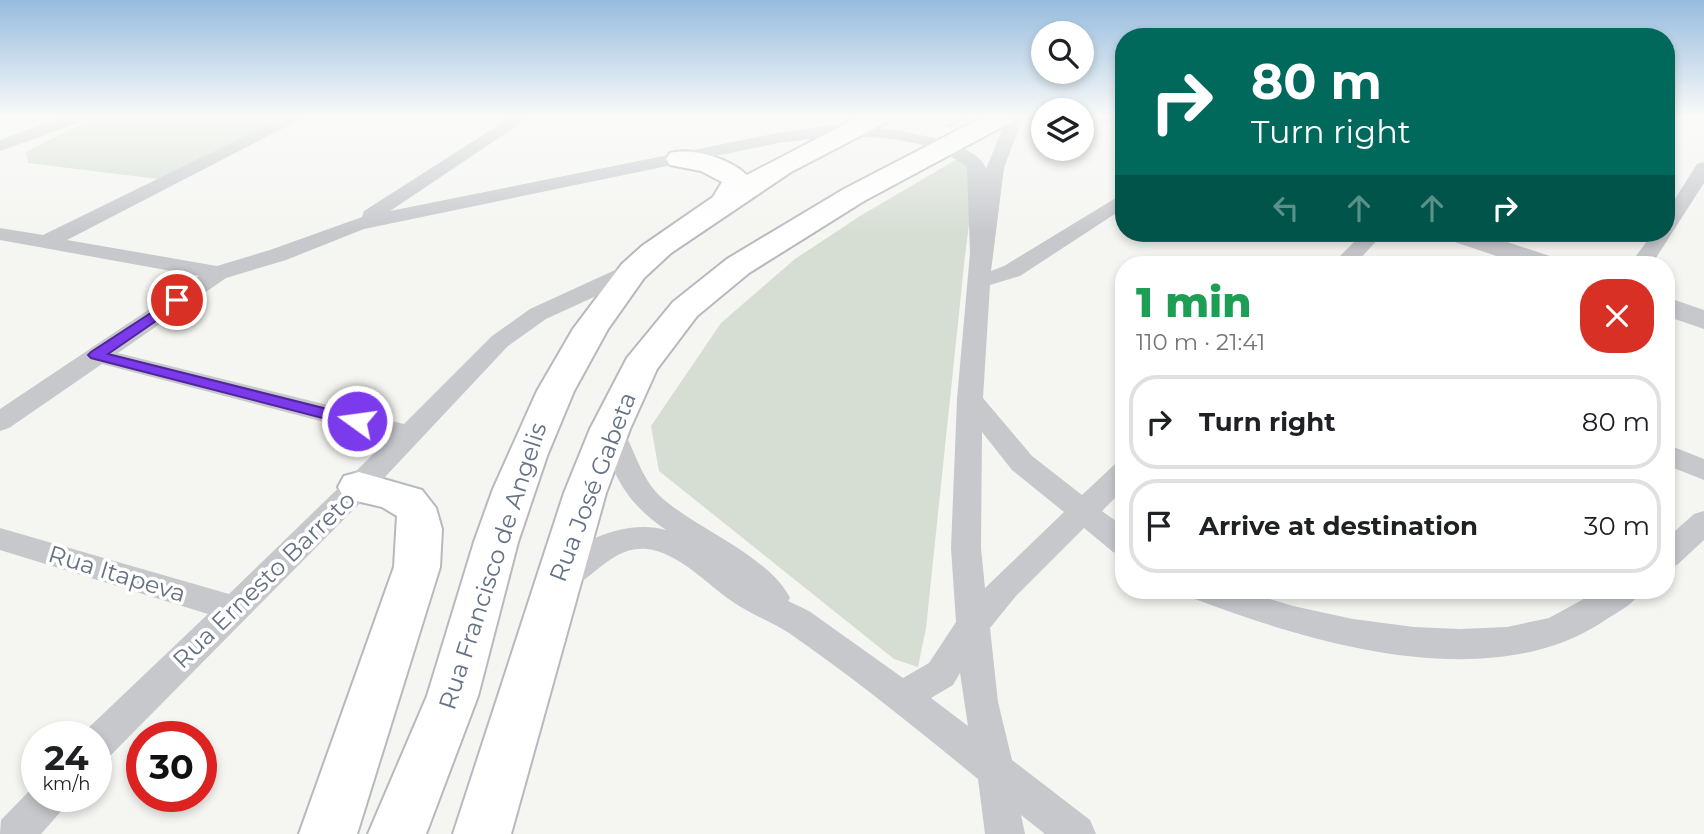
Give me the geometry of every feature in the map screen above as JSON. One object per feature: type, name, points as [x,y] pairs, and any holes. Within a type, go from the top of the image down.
[{"type":"main road","name":"Rua Francisco de Angelis","points":[[397,834],[458,679],[502,524],[542,416],[568,365],[634,270],[725,200],[804,156]]},
{"type":"main road","name":"Rua José Gabeta","points":[[482,834],[555,586],[610,429],[640,366],[685,309],[738,266],[787,234],[928,156]]},
{"type":"main road","points":[[679,159],[710,165],[731,173],[737,180],[735,188],[725,200]]},
{"type":"main road","points":[[328,834],[417,567],[421,525],[416,506],[406,499],[359,487]]},
{"type":"street","points":[[46,243],[219,156]]},
{"type":"street","points":[[358,224],[462,156]]},
{"type":"street","points":[[4,416],[218,273],[278,255],[358,224],[694,156]]},
{"type":"street","points":[[966,156],[976,165],[981,253]]},
{"type":"street","points":[[999,156],[995,167],[978,282],[970,399],[966,548],[980,702],[996,772],[1005,834]]},
{"type":"street","points":[[1675,216],[1704,168]]},
{"type":"street","points":[[1684,203],[1704,209]]},
{"type":"street","points":[[978,282],[1012,271],[1115,205]]},
{"type":"street","points":[[0,234],[218,273]]},
{"type":"street","points":[[1351,256],[1365,242]]},
{"type":"street","points":[[1481,242],[1523,256]]},
{"type":"street","name":"Rua Ernesto Barreto","points":[[112,729],[359,487],[500,341],[538,314],[634,270]]},
{"type":"street","points":[[1675,309],[1704,320]]},
{"type":"street","points":[[96,355],[410,435]]},
{"type":"street","points":[[970,399],[1022,463],[1115,537]]},
{"type":"street","points":[[610,429],[629,477],[651,505],[744,570],[795,620]]},
{"type":"street","points":[[1675,458],[1704,470]]},
{"type":"street","points":[[900,694],[925,685],[941,674],[974,623],[1005,586],[1115,480]]},
{"type":"street","points":[[1675,549],[1704,522]]},
{"type":"street","points":[[555,586],[588,556],[623,539],[646,537],[685,551],[746,595],[795,620],[900,694],[1076,834]]},
{"type":"street","name":"Rua Itapeva","points":[[0,539],[233,609]]},
{"type":"street","points":[[1229,599],[1262,612],[1343,633],[1405,642],[1463,643],[1511,641],[1567,626],[1611,599]]},
{"type":"street","points":[[15,834],[35,812]]},
{"type":"shaded area","points":[[27,156],[224,156],[166,180],[28,163]]},
{"type":"shaded area","points":[[957,159],[967,163],[975,176],[926,628],[918,667],[894,659],[659,471],[651,426],[721,323],[795,259],[860,216]]},
{"type":"route","points":[[177,300],[96,355],[357,421]]}]
